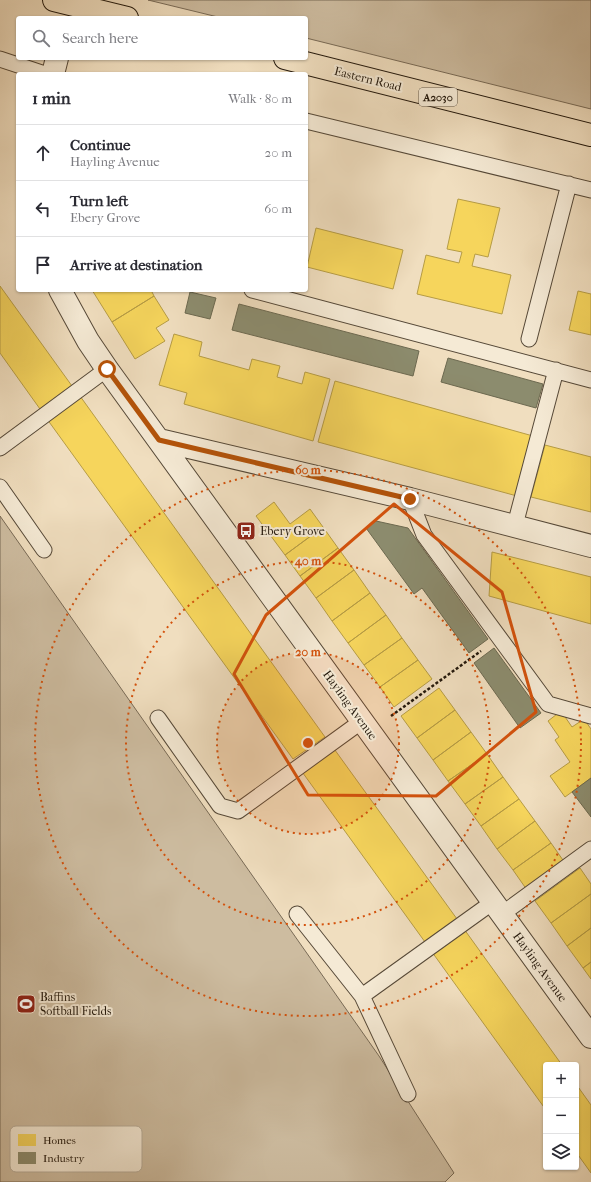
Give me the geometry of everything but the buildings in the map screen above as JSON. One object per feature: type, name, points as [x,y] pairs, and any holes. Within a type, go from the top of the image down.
[{"type":"main road","points":[[64,7],[116,16]]},
{"type":"main road","name":"Eastern Road","points":[[294,60],[591,135]]},
{"type":"street","points":[[54,72],[56,60]]},
{"type":"street","name":"Hayling Avenue","points":[[61,292],[88,341],[107,369],[591,1037]]},
{"type":"street","points":[[159,440],[410,499],[515,525],[591,546]]},
{"type":"lane","points":[[0,59],[39,72]]},
{"type":"lane","points":[[308,121],[591,190]]},
{"type":"lane","points":[[529,339],[569,184]]},
{"type":"lane","points":[[260,292],[591,380]]},
{"type":"lane","points":[[0,448],[107,369]]},
{"type":"lane","points":[[515,525],[556,370]]},
{"type":"lane","points":[[0,487],[44,550]]},
{"type":"lane","points":[[410,499],[424,535],[548,704],[591,716]]},
{"type":"lane","points":[[158,718],[220,806],[238,810],[366,726]]},
{"type":"lane","points":[[362,996],[591,849]]},
{"type":"lane","points":[[297,914],[362,996],[408,1094]]},
{"type":"path","points":[[366,726],[499,638]]},
{"type":"highlighted area","points":[[394,504],[502,592],[536,712],[436,796],[308,795],[234,674],[266,615]]},
{"type":"shaded area","points":[[148,0],[591,0],[591,109],[308,38],[308,16],[214,16]]},
{"type":"shaded area","points":[[0,516],[379,1056],[454,1173],[445,1182],[0,1182]]},
{"type":"place","name":"Ebery Grove","points":[[246,531]]},
{"type":"place","name":"Baffins Softball Fields","points":[[26,1004]]},
{"type":"route","points":[[107,369],[159,440],[410,499]]}]
